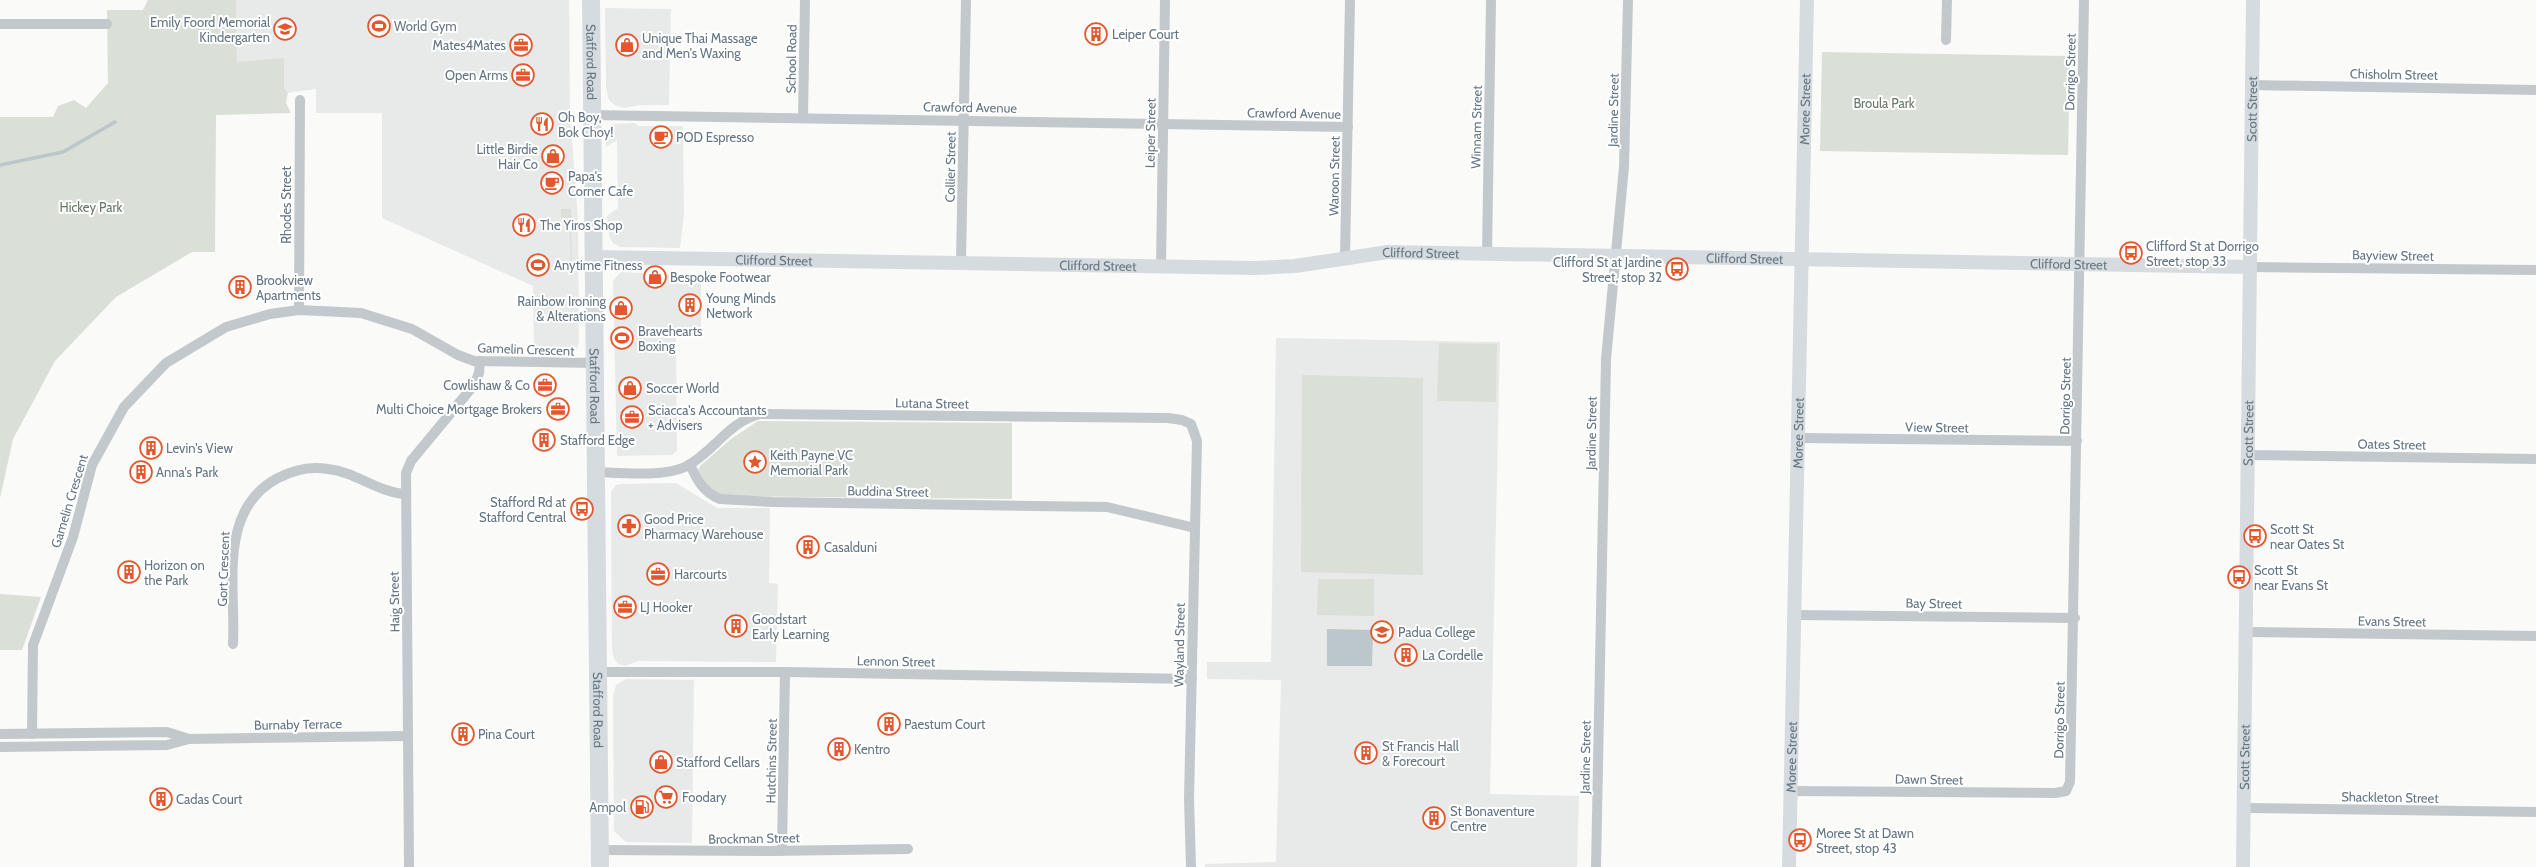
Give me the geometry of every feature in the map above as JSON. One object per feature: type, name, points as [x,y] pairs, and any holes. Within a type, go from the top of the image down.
[{"type":"highway","name":"Stafford Road","points":[[591,0],[591,115],[597,472],[600,859]]},
{"type":"street","name":"School Road","points":[[803,118],[805,0]]},
{"type":"street","name":"Collier Street","points":[[961,262],[966,0]]},
{"type":"street","name":"Leiper Street","points":[[1161,266],[1165,0]]},
{"type":"street","name":"Waroon Street","points":[[1346,257],[1350,0]]},
{"type":"street","name":"Winnam Street","points":[[1486,254],[1491,0]]},
{"type":"street","name":"Jardine Street","points":[[1596,867],[1604,399],[1614,257],[1624,167],[1628,0]]},
{"type":"street","name":"Moree Street","points":[[1789,867],[1803,259],[1807,0]]},
{"type":"street","points":[[1946,40],[1947,0]]},
{"type":"street","name":"Dorrigo Street","points":[[2066,791],[2070,782],[2074,618],[2084,0]]},
{"type":"street","name":"Scott Street","points":[[2243,867],[2247,632],[2253,0]]},
{"type":"street","points":[[0,24],[107,24]]},
{"type":"street","name":"Chisholm Street","points":[[2251,85],[2536,90]]},
{"type":"street","name":"Rhodes Street","points":[[299,310],[300,100]]},
{"type":"street","name":"Crawford Avenue","points":[[591,115],[1348,127]]},
{"type":"street","name":"Clifford Street","points":[[593,257],[1278,268],[1388,252],[2250,267]]},
{"type":"street","name":"Bayview Street","points":[[2250,267],[2536,270]]},
{"type":"street","name":"Gamelin Crescent","points":[[32,734],[33,645],[68,550],[92,465],[116,417],[132,397],[166,363],[217,331],[270,314],[299,310],[361,313],[412,328],[463,358],[480,361],[595,363]]},
{"type":"street","name":"Haig Street","points":[[409,867],[405,494],[408,465],[474,385],[479,373],[480,361]]},
{"type":"street","name":"Lutana Street","points":[[690,464],[739,422],[760,414],[1168,418],[1182,420],[1191,424]]},
{"type":"street","name":"Wayland Street","points":[[1191,424],[1197,441],[1189,799],[1191,867]]},
{"type":"street","name":"View Street","points":[[1798,438],[2077,441]]},
{"type":"street","name":"Oates Street","points":[[2248,455],[2536,459]]},
{"type":"street","points":[[597,472],[663,472],[690,464]]},
{"type":"street","name":"Buddina Street","points":[[690,464],[701,485],[713,496],[720,499],[773,502],[1107,507],[1195,528]]},
{"type":"street","name":"Gort Crescent","points":[[233,644],[234,544],[243,513],[257,493],[286,474],[303,469],[326,468],[342,472],[386,492],[405,494]]},
{"type":"street","name":"Bay Street","points":[[1794,614],[2074,618]]},
{"type":"street","name":"Evans Street","points":[[2247,632],[2536,636]]},
{"type":"street","name":"Lennon Street","points":[[599,672],[785,672],[1192,679]]},
{"type":"street","name":"Hutchins Street","points":[[782,851],[785,672]]},
{"type":"street","name":"Burnaby Terrace","points":[[0,734],[167,732],[189,739]]},
{"type":"street","name":"Burnaby Terrace","points":[[0,747],[167,745],[189,739],[408,736]]},
{"type":"street","name":"Dawn Street","points":[[1791,791],[2047,793],[2066,791]]},
{"type":"street","name":"Shackleton Street","points":[[2244,808],[2536,812]]},
{"type":"street","name":"Brockman Street","points":[[600,859],[782,851],[908,849]]},
{"type":"shaded area","points":[[236,0],[569,0],[570,112],[578,221],[579,343],[575,353],[564,357],[551,353],[534,353],[533,286],[382,218],[382,113],[316,113],[316,89],[288,93],[284,88],[237,62]]},
{"type":"shaded area","points":[[605,8],[671,9],[669,105],[640,105],[624,108],[616,106],[609,100],[606,88]]},
{"type":"shaded area","points":[[635,123],[638,126],[683,126],[684,214],[680,248],[620,247],[613,243],[609,236],[607,216],[618,208],[617,140],[606,147],[606,131],[614,124]]},
{"type":"shaded area","points":[[621,272],[701,276],[701,330],[691,336],[679,333],[676,337],[677,451],[672,455],[617,456],[613,280]]},
{"type":"shaded area","name":"Padua College","points":[[1276,338],[1500,342],[1490,794],[1579,796],[1577,867],[1205,867],[1205,864],[1276,862],[1281,680],[1207,679],[1207,662],[1271,662]]},
{"type":"shaded area","points":[[676,483],[717,508],[770,508],[769,583],[778,584],[776,662],[639,661],[625,666],[619,664],[614,659],[612,651],[611,492],[616,485],[621,484]]},
{"type":"shaded area","points":[[1327,629],[1373,630],[1372,666],[1327,666]]},
{"type":"shaded area","points":[[626,679],[694,680],[692,843],[626,842],[614,831],[613,695],[616,685]]},
{"type":"green space","name":"Hickey Park","points":[[148,0],[236,0],[237,62],[284,58],[284,88],[288,93],[286,103],[291,113],[216,115],[215,252],[192,252],[116,297],[55,361],[13,439],[0,498],[0,117],[53,117],[58,106],[74,100],[86,108],[108,83],[107,10],[143,10]]},
{"type":"green space","name":"Broula Park","points":[[1822,52],[2070,56],[2068,155],[1820,151]]},
{"type":"green space","points":[[561,209],[571,209],[572,284],[569,218],[561,218]]},
{"type":"green space","points":[[1439,343],[1497,344],[1496,402],[1437,401]]},
{"type":"green space","points":[[1302,375],[1423,378],[1423,575],[1301,572]]},
{"type":"green space","points":[[758,421],[1012,423],[1012,499],[724,496],[707,488],[698,470],[700,466],[731,439]]},
{"type":"green space","points":[[1318,579],[1374,579],[1374,616],[1317,615]]},
{"type":"green space","points":[[0,594],[41,597],[22,650],[0,650]]},
{"type":"waterway","points":[[0,165],[63,152],[115,122]]},
{"type":"place","name":"World Gym","points":[[379,26]]},
{"type":"place","name":"Emily Foord Memorial Kindergarten","points":[[285,29]]},
{"type":"place","name":"Leiper Court","points":[[1096,34]]},
{"type":"place","name":"Mates4Mates","points":[[521,45]]},
{"type":"place","name":"Unique Thai Massage and Men's Waxing","points":[[627,45]]},
{"type":"place","name":"Open Arms","points":[[523,75]]},
{"type":"place","name":"Oh Boy, Bok Choy!","points":[[542,124]]},
{"type":"place","name":"POD Espresso","points":[[661,137]]},
{"type":"place","name":"Little Birdie Hair Co","points":[[553,156]]},
{"type":"place","name":"Papa's Corner Cafe","points":[[552,183]]},
{"type":"place","name":"The Yiros Shop","points":[[524,225]]},
{"type":"place","name":"Clifford St at Dorrigo Street, stop 33","points":[[2131,253]]},
{"type":"place","name":"Anytime Fitness","points":[[538,265]]},
{"type":"place","name":"Clifford St at Jardine Street, stop 32","points":[[1677,269]]},
{"type":"place","name":"Bespoke Footwear","points":[[655,277]]},
{"type":"place","name":"Brookview Apartments","points":[[240,287]]},
{"type":"place","name":"Young Minds Network","points":[[690,305]]},
{"type":"place","name":"Rainbow Ironing & Alterations","points":[[621,308]]},
{"type":"place","name":"Bravehearts Boxing","points":[[622,338]]},
{"type":"place","name":"Cowlishaw & Co","points":[[545,385]]},
{"type":"place","name":"Soccer World","points":[[630,388]]},
{"type":"place","name":"Multi Choice Mortgage Brokers","points":[[558,409]]},
{"type":"place","name":"Sciacca's Accountants + Advisers","points":[[632,417]]},
{"type":"place","name":"Stafford Edge","points":[[544,440]]},
{"type":"place","name":"Levin's View","points":[[151,448]]},
{"type":"place","name":"Keith Payne VC Memorial Park","points":[[755,462]]},
{"type":"place","name":"Anna's Park","points":[[141,472]]},
{"type":"place","name":"Stafford Rd at Stafford Central","points":[[582,509]]},
{"type":"place","name":"Good Price Pharmacy Warehouse","points":[[629,526]]},
{"type":"place","name":"Scott St near Oates St","points":[[2255,536]]},
{"type":"place","name":"Casalduni","points":[[808,547]]},
{"type":"place","name":"Horizon on the Park","points":[[129,572]]},
{"type":"place","name":"Harcourts","points":[[658,574]]},
{"type":"place","name":"Scott St near Evans St","points":[[2239,577]]},
{"type":"place","name":"LJ Hooker","points":[[625,607]]},
{"type":"place","name":"Goodstart Early Learning","points":[[736,626]]},
{"type":"place","name":"Padua College","points":[[1382,632]]},
{"type":"place","name":"La Cordelle","points":[[1406,655]]},
{"type":"place","name":"Paestum Court","points":[[889,724]]},
{"type":"place","name":"Pina Court","points":[[463,734]]},
{"type":"place","name":"Kentro","points":[[839,749]]},
{"type":"place","name":"St Francis Hall & Forecourt","points":[[1366,753]]},
{"type":"place","name":"Stafford Cellars","points":[[661,762]]},
{"type":"place","name":"Foodary","points":[[666,797]]},
{"type":"place","name":"Cadas Court","points":[[161,799]]},
{"type":"place","name":"Ampol","points":[[642,807]]},
{"type":"place","name":"St Bonaventure Centre","points":[[1434,818]]},
{"type":"place","name":"Moree St at Dawn Street, stop 43","points":[[1800,840]]}]
